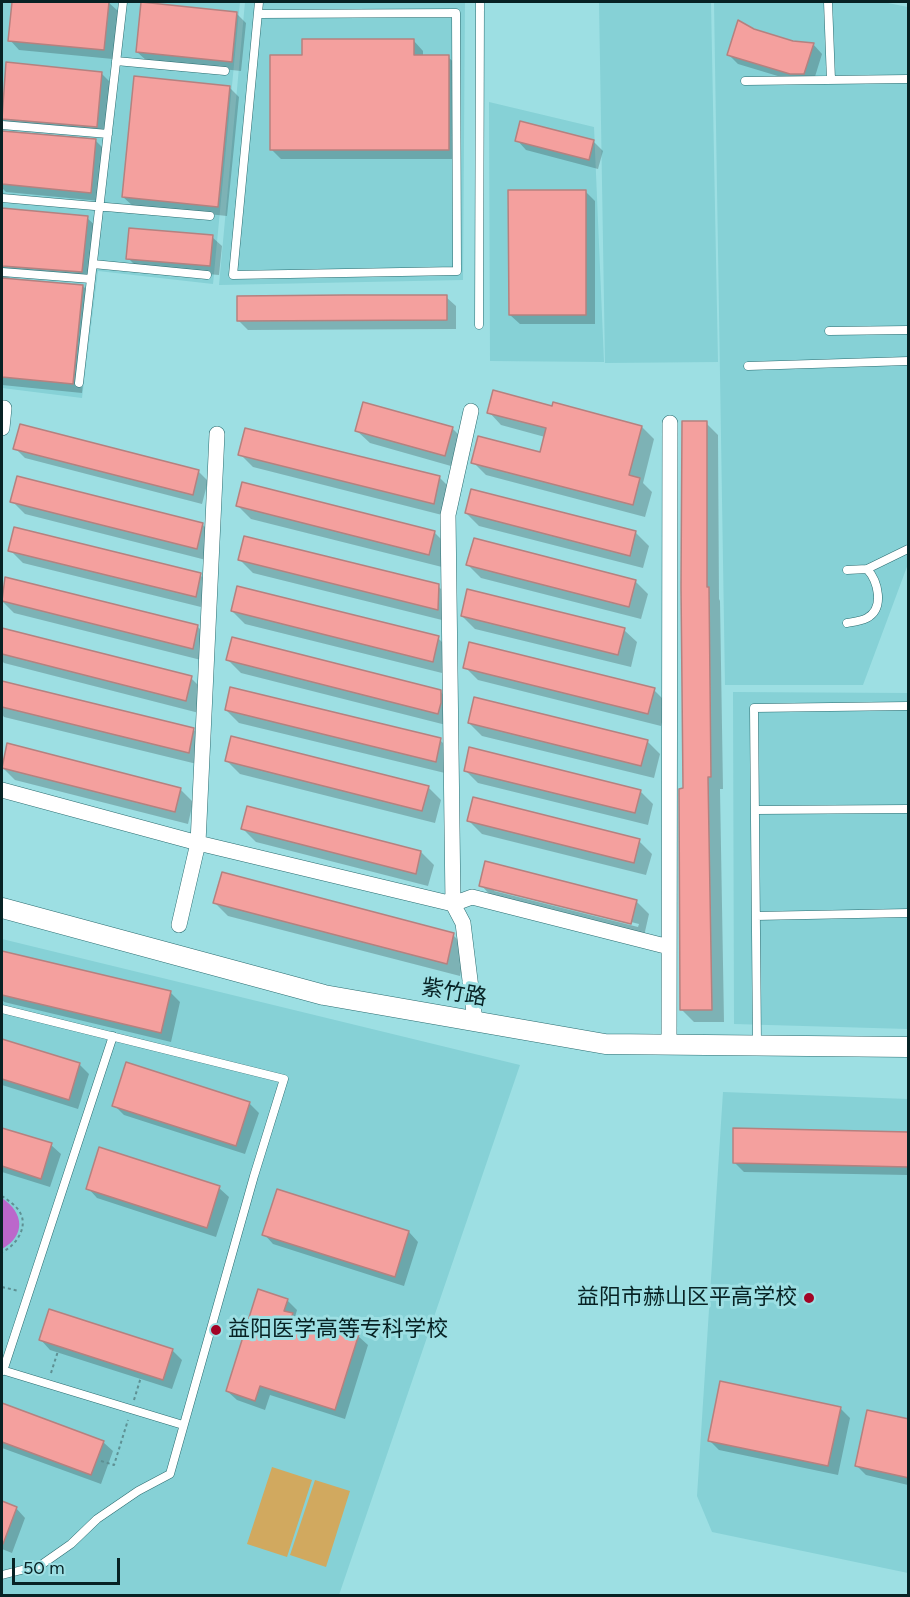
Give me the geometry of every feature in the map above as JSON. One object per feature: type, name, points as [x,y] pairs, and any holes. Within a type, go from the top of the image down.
[{"type":"street","points":[[2,408],[4,408],[2,428]]},
{"type":"street","points":[[471,411],[448,515],[453,904],[463,923],[475,1021]]},
{"type":"street","points":[[669,1045],[670,423]]},
{"type":"street","points":[[179,925],[198,843],[217,434]]},
{"type":"street","points":[[2,790],[198,843],[453,904],[472,897],[669,947]]},
{"type":"street","name":"紫竹路","points":[[2,908],[324,995],[605,1044],[909,1047]]},
{"type":"lane","points":[[79,383],[123,2]]},
{"type":"lane","points":[[258,14],[456,13],[457,271],[233,275],[259,2]]},
{"type":"lane","points":[[479,325],[480,2]]},
{"type":"lane","points":[[828,2],[831,80]]},
{"type":"lane","points":[[116,61],[225,71]]},
{"type":"lane","points":[[745,81],[909,80]]},
{"type":"lane","points":[[2,125],[108,134]]},
{"type":"lane","points":[[2,198],[210,216]]},
{"type":"lane","points":[[93,264],[207,275]]},
{"type":"lane","points":[[2,272],[91,279]]},
{"type":"lane","points":[[829,331],[909,330]]},
{"type":"lane","points":[[748,366],[909,361]]},
{"type":"lane","points":[[847,570],[867,569],[909,549]]},
{"type":"lane","points":[[847,623],[868,617],[876,608],[878,592],[875,579],[867,569]]},
{"type":"lane","points":[[757,1046],[754,708],[909,706]]},
{"type":"lane","points":[[755,810],[909,809]]},
{"type":"lane","points":[[756,916],[909,913]]},
{"type":"lane","points":[[2,1009],[284,1079],[250,1188],[170,1474],[138,1491],[97,1519],[71,1544],[41,1565],[2,1575]]},
{"type":"lane","points":[[113,1036],[2,1370],[183,1425]]},
{"type":"path","points":[[2,1196],[17,1207],[23,1218],[16,1241],[9,1249],[2,1252]]},
{"type":"path","points":[[2,1287],[28,1293]]},
{"type":"path","points":[[48,1384],[58,1351]]},
{"type":"path","points":[[101,1461],[114,1465],[141,1377]]},
{"type":"shaded area","points":[[2,2],[240,2],[213,284],[98,271],[82,398],[2,388]]},
{"type":"shaded area","points":[[245,2],[465,2],[463,280],[219,285]]},
{"type":"shaded area","points":[[599,2],[711,2],[718,362],[605,363]]},
{"type":"shaded area","points":[[714,2],[883,2],[908,7],[908,564],[863,685],[725,685]]},
{"type":"shaded area","points":[[489,102],[594,127],[604,362],[490,361]]},
{"type":"shaded area","points":[[733,692],[908,693],[908,1029],[734,1024]]},
{"type":"shaded area","name":"益阳医学高等专科学校","points":[[2,939],[520,1065],[339,1595],[2,1596]]},
{"type":"shaded area","name":"益阳市赫山区平高学校","points":[[723,1092],[908,1099],[908,1573],[712,1532],[697,1496]]},
{"type":"shaded area","points":[[2,1198],[15,1210],[19,1224],[15,1237],[2,1249]]},
{"type":"shaded area","points":[[272,1467],[312,1480],[287,1557],[247,1544]]},
{"type":"shaded area","points":[[315,1480],[350,1491],[326,1567],[290,1555]]},
{"type":"building","points":[[12,2],[109,2],[104,50],[8,41]]},
{"type":"building","points":[[141,2],[237,12],[232,62],[136,52]]},
{"type":"building","points":[[738,20],[754,29],[793,41],[814,43],[804,74],[790,74],[727,55]]},
{"type":"building","points":[[302,39],[414,39],[414,55],[449,55],[449,150],[270,150],[270,55],[302,55]]},
{"type":"building","points":[[6,62],[102,72],[97,127],[2,119]]},
{"type":"building","points":[[134,76],[230,86],[218,207],[122,197]]},
{"type":"building","points":[[520,121],[594,140],[589,160],[515,141]]},
{"type":"building","points":[[2,131],[96,139],[91,193],[2,184]]},
{"type":"building","points":[[508,190],[586,190],[586,315],[509,315]]},
{"type":"building","points":[[2,208],[88,216],[82,272],[2,266]]},
{"type":"building","points":[[129,228],[213,235],[210,266],[126,259]]},
{"type":"building","points":[[2,278],[83,285],[73,384],[2,377]]},
{"type":"building","points":[[447,295],[447,320],[237,321],[237,296]]},
{"type":"building","points":[[493,390],[552,406],[553,402],[642,426],[629,475],[640,478],[633,505],[471,463],[478,436],[540,452],[546,428],[487,413]]},
{"type":"building","points":[[363,402],[453,427],[445,456],[355,431]]},
{"type":"building","points":[[682,421],[707,421],[707,587],[709,587],[711,777],[708,777],[712,1010],[680,1010],[679,789],[683,788]]},
{"type":"building","points":[[20,424],[199,470],[193,495],[13,449]]},
{"type":"building","points":[[245,428],[440,476],[434,504],[238,455]]},
{"type":"building","points":[[17,476],[203,523],[197,549],[10,502]]},
{"type":"building","points":[[242,482],[435,531],[429,555],[236,506]]},
{"type":"building","points":[[471,489],[636,531],[630,556],[465,513]]},
{"type":"building","points":[[14,527],[201,573],[196,597],[8,551]]},
{"type":"building","points":[[244,536],[439,584],[438,610],[238,560]]},
{"type":"building","points":[[474,538],[636,580],[629,607],[466,565]]},
{"type":"building","points":[[5,577],[198,625],[193,649],[2,601]]},
{"type":"building","points":[[237,586],[439,636],[433,662],[231,611]]},
{"type":"building","points":[[467,589],[625,628],[618,655],[461,616]]},
{"type":"building","points":[[2,628],[192,676],[186,701],[2,654]]},
{"type":"building","points":[[232,637],[441,690],[438,714],[226,660]]},
{"type":"building","points":[[469,642],[655,688],[648,714],[463,668]]},
{"type":"building","points":[[2,681],[194,728],[189,753],[2,707]]},
{"type":"building","points":[[230,687],[441,738],[436,762],[225,710]]},
{"type":"building","points":[[474,697],[648,740],[641,766],[468,723]]},
{"type":"building","points":[[231,736],[429,786],[422,811],[225,761]]},
{"type":"building","points":[[7,743],[181,788],[175,812],[2,768]]},
{"type":"building","points":[[469,747],[641,790],[635,813],[464,771]]},
{"type":"building","points":[[473,797],[640,839],[634,863],[467,821]]},
{"type":"building","points":[[247,806],[421,851],[416,874],[241,829]]},
{"type":"building","points":[[485,861],[637,900],[631,924],[479,886]]},
{"type":"building","points":[[222,872],[454,933],[447,964],[213,903]]},
{"type":"building","points":[[2,951],[171,991],[161,1033],[2,995]]},
{"type":"building","points":[[2,1039],[80,1063],[69,1100],[2,1079]]},
{"type":"building","points":[[126,1062],[250,1102],[236,1146],[112,1106]]},
{"type":"building","points":[[2,1128],[52,1143],[41,1179],[2,1166]]},
{"type":"building","points":[[733,1128],[909,1132],[909,1167],[733,1163]]},
{"type":"building","points":[[99,1147],[220,1186],[207,1228],[86,1189]]},
{"type":"building","points":[[277,1189],[409,1231],[395,1277],[262,1235]]},
{"type":"building","points":[[258,1289],[288,1299],[284,1311],[293,1313],[290,1321],[321,1331],[324,1323],[359,1334],[335,1410],[260,1386],[255,1401],[226,1391]]},
{"type":"building","points":[[49,1309],[173,1349],[163,1380],[39,1340]]},
{"type":"building","points":[[720,1381],[841,1407],[828,1466],[708,1441]]},
{"type":"building","points":[[2,1403],[104,1441],[91,1475],[2,1442]]},
{"type":"building","points":[[867,1410],[909,1419],[909,1478],[855,1466]]},
{"type":"building","points":[[2,1501],[17,1507],[3,1544],[2,1544]]},
{"type":"place","name":"益阳市赫山区平高学校","points":[[809,1298]]},
{"type":"place","name":"益阳医学高等专科学校","points":[[216,1330]]}]
